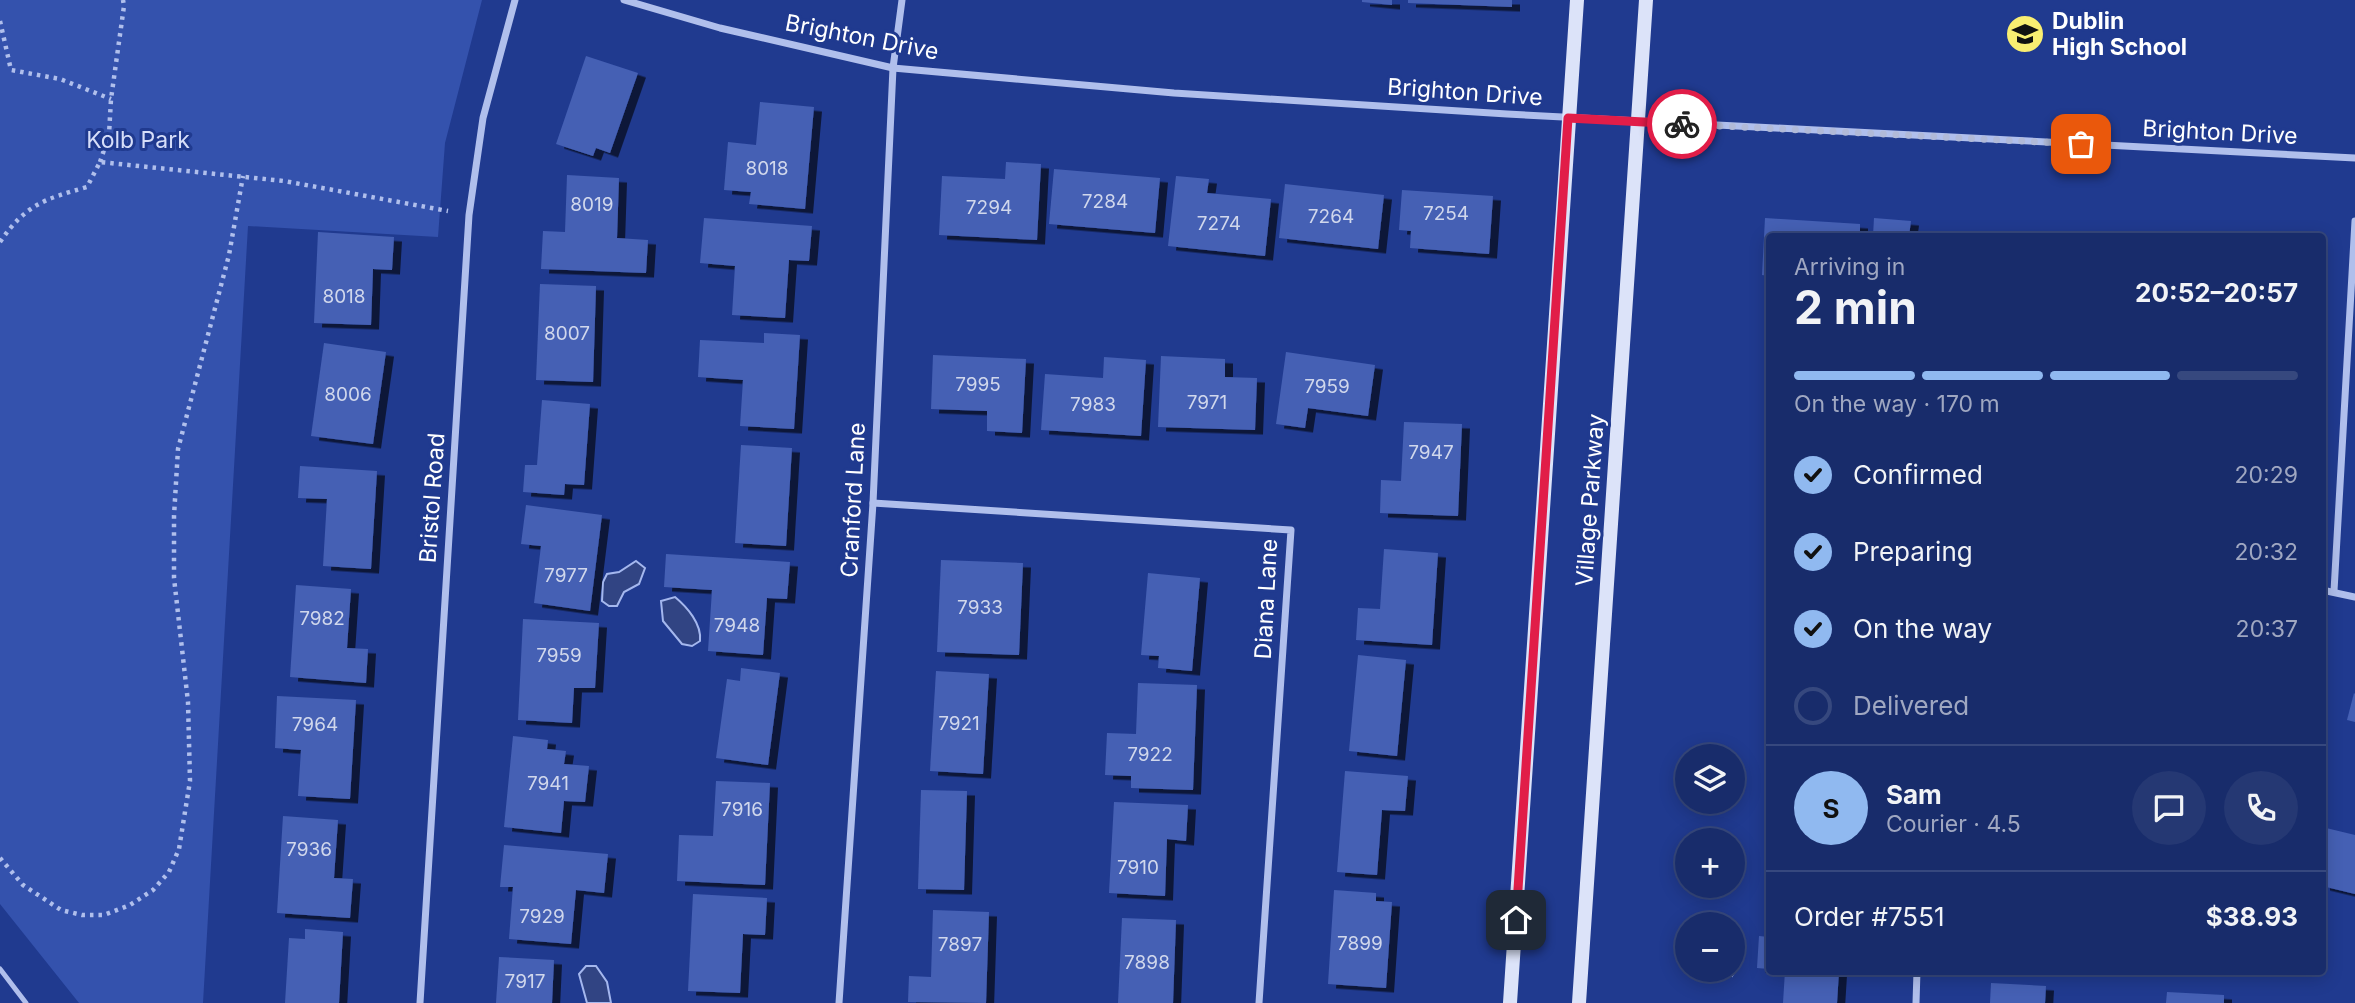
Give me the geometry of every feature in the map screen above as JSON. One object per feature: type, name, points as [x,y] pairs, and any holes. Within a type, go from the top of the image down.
[{"type":"street","name":"Bristol Road","points":[[420,1003],[470,215],[483,118],[514,0]]},
{"type":"street","name":"Brighton Drive","points":[[624,0],[720,28],[893,68],[1174,93],[1568,118],[2355,158]]},
{"type":"street","name":"Cranford Lane","points":[[839,1003],[873,503],[893,68],[902,0]]},
{"type":"street","name":"Village Parkway","points":[[1510,1003],[1577,0]]},
{"type":"street","name":"Village Parkway","points":[[1579,1003],[1646,0]]},
{"type":"street","points":[[2334,591],[2355,221]]},
{"type":"street","name":"Diana Lane","points":[[873,503],[1291,530],[1259,1003]]},
{"type":"street","points":[[2326,590],[2355,597]]},
{"type":"street","points":[[1916,1003],[1917,975]]},
{"type":"lane","points":[[0,969],[26,1003]]},
{"type":"path","points":[[0,242],[26,210],[48,198],[87,187],[100,162],[109,135],[123,0]]},
{"type":"path","points":[[0,21],[11,70],[60,79],[111,99]]},
{"type":"path","points":[[100,162],[284,181],[439,209]]},
{"type":"path","points":[[0,858],[23,885],[61,910],[82,915],[104,915],[130,905],[153,890],[169,872],[179,849],[190,781],[188,702],[174,578],[178,449],[229,255],[243,176]]},
{"type":"green space","name":"Kolb Park","points":[[0,0],[482,0],[445,143],[438,237],[248,226],[203,1003],[79,1003],[0,904]]},
{"type":"shaded area","points":[[636,561],[645,568],[639,584],[624,592],[617,606],[609,606],[602,601],[603,582],[607,574],[619,572]]},
{"type":"shaded area","points":[[675,597],[689,611],[699,628],[700,641],[692,646],[682,644],[663,621],[661,601]]},
{"type":"shaded area","points":[[586,966],[596,966],[607,982],[611,1003],[587,1003],[579,974]]},
{"type":"building","points":[[1392,0],[1392,5],[1362,2]]},
{"type":"building","points":[[1408,0],[1512,0],[1512,7],[1408,3]]},
{"type":"building","points":[[586,56],[638,73],[610,153],[596,148],[593,156],[556,144]]},
{"type":"building","points":[[760,102],[814,107],[805,209],[749,204],[751,192],[724,190],[728,142],[756,145]]},
{"type":"building","points":[[1006,162],[1041,164],[1037,240],[939,235],[942,176],[1005,179]]},
{"type":"building","points":[[1054,169],[1160,178],[1155,233],[1049,224]]},
{"type":"building","points":[[567,175],[619,178],[617,238],[648,240],[646,273],[541,269],[543,231],[565,232]]},
{"type":"building","points":[[1176,176],[1209,179],[1207,193],[1271,199],[1265,256],[1168,246]]},
{"type":"building","points":[[1285,184],[1384,195],[1378,249],[1279,238]]},
{"type":"building","points":[[1402,190],[1493,196],[1489,254],[1410,248],[1411,231],[1399,230]]},
{"type":"building","points":[[704,218],[812,226],[809,261],[789,260],[785,318],[732,315],[735,266],[700,263]]},
{"type":"building","points":[[1765,218],[1860,224],[1860,233],[1766,233],[1766,276],[1762,275]]},
{"type":"building","points":[[1874,218],[1911,221],[1909,233],[1873,233]]},
{"type":"building","points":[[318,232],[394,237],[392,270],[373,269],[371,325],[314,323]]},
{"type":"building","points":[[540,284],[596,286],[593,382],[536,380]]},
{"type":"building","points":[[764,333],[800,335],[794,429],[740,426],[743,380],[698,377],[700,340],[764,343]]},
{"type":"building","points":[[324,343],[386,352],[373,444],[311,436]]},
{"type":"building","points":[[1286,352],[1375,365],[1368,416],[1308,408],[1305,428],[1276,424]]},
{"type":"building","points":[[933,355],[1026,359],[1022,433],[987,431],[987,411],[931,409]]},
{"type":"building","points":[[1161,356],[1225,359],[1225,377],[1257,378],[1255,430],[1158,427]]},
{"type":"building","points":[[1104,357],[1146,360],[1141,436],[1041,430],[1045,374],[1103,378]]},
{"type":"building","points":[[542,400],[590,404],[584,485],[565,484],[564,495],[523,492],[525,465],[537,465]]},
{"type":"building","points":[[1404,422],[1462,424],[1458,516],[1380,513],[1381,480],[1401,481]]},
{"type":"building","points":[[741,445],[792,448],[786,546],[735,543]]},
{"type":"building","points":[[300,466],[377,471],[371,569],[323,566],[327,499],[298,498]]},
{"type":"building","points":[[526,505],[602,515],[590,611],[534,603],[541,546],[521,544]]},
{"type":"building","points":[[1384,549],[1438,553],[1432,645],[1356,640],[1358,608],[1380,609]]},
{"type":"building","points":[[666,554],[790,562],[787,599],[767,598],[763,655],[708,651],[712,590],[664,587]]},
{"type":"building","points":[[941,560],[1023,563],[1019,655],[937,652]]},
{"type":"building","points":[[1148,573],[1200,578],[1192,671],[1158,668],[1159,656],[1141,655]]},
{"type":"building","points":[[296,585],[351,589],[347,648],[368,649],[366,683],[290,677]]},
{"type":"building","points":[[523,619],[599,623],[595,688],[574,688],[572,723],[518,720]]},
{"type":"building","points":[[1358,655],[1406,660],[1397,756],[1349,751]]},
{"type":"building","points":[[741,668],[780,673],[768,765],[716,758],[727,679],[740,681]]},
{"type":"building","points":[[936,671],[989,674],[983,774],[930,771]]},
{"type":"building","points":[[1138,683],[1197,685],[1193,790],[1131,788],[1131,776],[1105,775],[1107,733],[1136,734]]},
{"type":"building","points":[[2355,694],[2355,722],[2347,720]]},
{"type":"building","points":[[277,696],[356,700],[350,799],[298,796],[301,750],[275,748]]},
{"type":"building","points":[[513,736],[548,740],[547,749],[566,751],[564,764],[589,766],[585,802],[564,801],[561,833],[504,827]]},
{"type":"building","points":[[1345,771],[1408,776],[1405,811],[1382,810],[1377,875],[1337,872]]},
{"type":"building","points":[[716,781],[770,783],[765,885],[677,881],[679,835],[713,836]]},
{"type":"building","points":[[921,790],[967,791],[964,890],[918,889]]},
{"type":"building","points":[[1114,802],[1188,805],[1186,841],[1167,839],[1165,896],[1109,893]]},
{"type":"building","points":[[283,816],[338,820],[334,878],[353,879],[350,918],[277,913]]},
{"type":"building","points":[[2326,828],[2355,835],[2355,894],[2326,887]]},
{"type":"building","points":[[504,845],[608,854],[604,893],[576,890],[571,944],[509,939],[513,887],[500,887]]},
{"type":"building","points":[[1334,890],[1376,893],[1376,901],[1392,902],[1386,988],[1328,984]]},
{"type":"building","points":[[693,894],[767,898],[765,935],[743,934],[740,993],[688,991]]},
{"type":"building","points":[[933,910],[989,912],[986,1003],[908,1002],[909,976],[931,977]]},
{"type":"building","points":[[1122,918],[1176,920],[1173,1003],[1118,1003]]},
{"type":"building","points":[[305,929],[343,932],[339,1003],[285,1003],[289,938],[305,939]]},
{"type":"building","points":[[1759,936],[1766,937],[1766,969],[1757,968]]},
{"type":"building","points":[[499,957],[554,960],[552,1003],[496,1003]]},
{"type":"building","points":[[1785,975],[1839,975],[1837,1003],[1783,1003]]},
{"type":"building","points":[[1991,983],[2046,986],[2045,1003],[1990,1003]]},
{"type":"building","points":[[2167,992],[2224,995],[2224,1003],[2166,1003]]},
{"type":"way so far","points":[[1682,124],[2081,144]]},
{"type":"place","name":"Dublin High School","points":[[2025,34]]},
{"type":"route","points":[[1516,920],[1568,118],[1682,124]]}]
